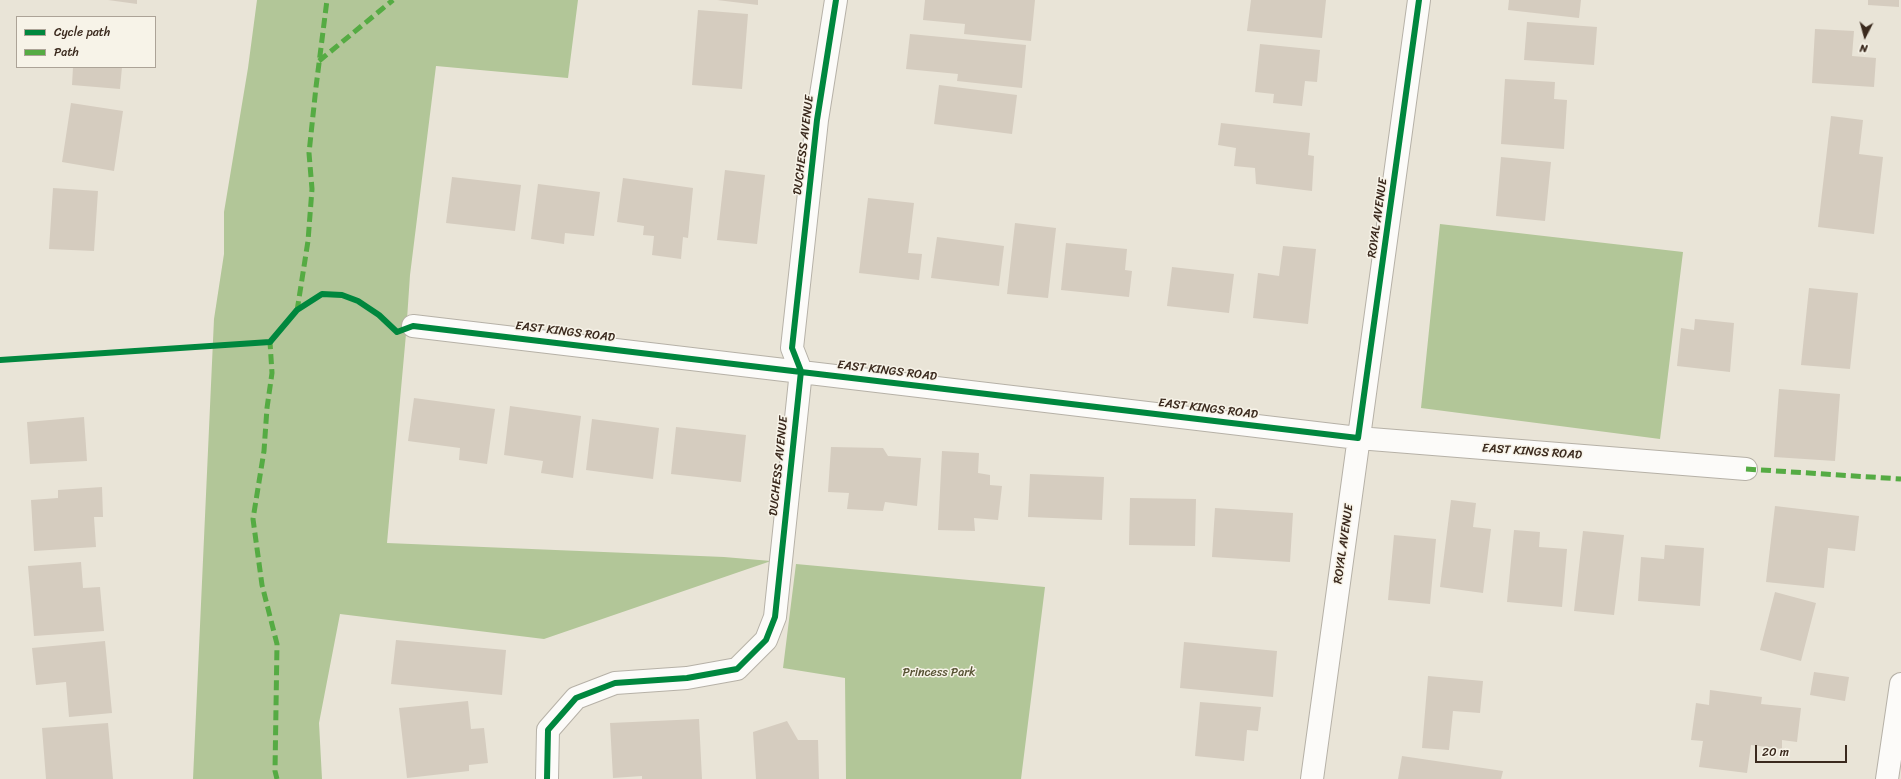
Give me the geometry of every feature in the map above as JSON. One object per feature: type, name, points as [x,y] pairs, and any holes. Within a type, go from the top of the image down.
[{"type":"street","name":"DUCHESS AVENUE","points":[[547,779],[548,730],[576,698],[615,683],[687,678],[736,669],[766,640],[775,617],[800,372],[792,348],[818,120],[836,0]]},
{"type":"street","name":"ROYAL AVENUE","points":[[1312,779],[1419,0]]},
{"type":"street","name":"EAST KINGS ROAD","points":[[413,326],[1358,438],[1746,469]]},
{"type":"street","points":[[1887,779],[1901,684]]},
{"type":"green space","points":[[257,0],[578,0],[568,78],[436,66],[410,275],[387,543],[724,557],[771,561],[544,639],[340,614],[319,723],[322,779],[193,779],[214,319],[224,254],[224,212],[248,68]]},
{"type":"green space","points":[[1440,224],[1683,252],[1660,439],[1421,408]]},
{"type":"green space","name":"Princess Park","points":[[796,564],[1045,587],[1021,779],[846,779],[845,678],[783,668]]},
{"type":"building","points":[[108,0],[137,0],[137,4]]},
{"type":"building","points":[[717,0],[758,0],[758,5]]},
{"type":"building","points":[[925,0],[1035,0],[1031,41],[964,34],[965,24],[923,20]]},
{"type":"building","points":[[1251,0],[1326,0],[1322,38],[1247,31]]},
{"type":"building","points":[[1509,0],[1581,0],[1579,18],[1508,10]]},
{"type":"building","points":[[1868,0],[1899,0],[1899,7],[1868,5]]},
{"type":"building","points":[[698,10],[748,14],[742,89],[692,85]]},
{"type":"building","points":[[1527,22],[1597,27],[1594,65],[1524,60]]},
{"type":"building","points":[[1815,29],[1854,31],[1852,56],[1876,58],[1874,87],[1812,83]]},
{"type":"building","points":[[910,34],[1026,45],[1022,88],[957,81],[958,74],[906,69]]},
{"type":"building","points":[[1260,44],[1320,50],[1317,82],[1305,81],[1302,106],[1273,103],[1274,94],[1255,92]]},
{"type":"building","points":[[73,68],[122,68],[120,89],[72,85]]},
{"type":"building","points":[[1505,79],[1555,82],[1554,99],[1567,100],[1564,149],[1501,144]]},
{"type":"building","points":[[939,85],[1017,95],[1012,134],[934,124]]},
{"type":"building","points":[[71,103],[123,111],[114,171],[62,162]]},
{"type":"building","points":[[1831,116],[1863,120],[1859,154],[1883,157],[1874,234],[1818,227]]},
{"type":"building","points":[[1221,123],[1310,133],[1308,155],[1314,156],[1312,191],[1256,184],[1255,168],[1234,166],[1236,148],[1218,145]]},
{"type":"building","points":[[1501,157],[1551,162],[1545,221],[1496,216]]},
{"type":"building","points":[[725,170],[765,175],[757,244],[717,240]]},
{"type":"building","points":[[452,177],[521,185],[515,231],[446,223]]},
{"type":"building","points":[[623,178],[693,188],[688,238],[683,237],[681,259],[652,255],[654,236],[643,235],[644,226],[617,222]]},
{"type":"building","points":[[538,184],[600,192],[594,236],[565,233],[564,244],[531,239]]},
{"type":"building","points":[[53,188],[98,191],[94,251],[49,249]]},
{"type":"building","points":[[868,198],[914,203],[908,253],[922,254],[919,280],[859,273]]},
{"type":"building","points":[[1015,223],[1056,228],[1048,298],[1007,294]]},
{"type":"building","points":[[937,237],[1004,246],[999,286],[931,278]]},
{"type":"building","points":[[1066,243],[1127,249],[1125,270],[1132,271],[1129,297],[1061,290]]},
{"type":"building","points":[[1283,246],[1316,249],[1308,324],[1253,318],[1258,273],[1279,276]]},
{"type":"building","points":[[1172,267],[1234,274],[1229,313],[1167,306]]},
{"type":"building","points":[[1809,288],[1858,293],[1850,369],[1801,365]]},
{"type":"building","points":[[1695,319],[1734,323],[1730,372],[1677,366],[1681,328],[1694,330]]},
{"type":"building","points":[[1779,389],[1840,394],[1835,461],[1774,457]]},
{"type":"building","points":[[414,398],[495,409],[487,464],[459,460],[460,448],[408,441]]},
{"type":"building","points":[[510,406],[581,416],[573,478],[541,473],[543,461],[504,455]]},
{"type":"building","points":[[84,417],[87,461],[30,464],[27,422]]},
{"type":"building","points":[[592,419],[659,428],[653,479],[586,470]]},
{"type":"building","points":[[676,427],[746,435],[741,482],[671,474]]},
{"type":"building","points":[[831,447],[883,448],[888,456],[921,458],[917,506],[885,502],[883,511],[847,509],[849,493],[828,492]]},
{"type":"building","points":[[942,451],[979,453],[978,473],[990,475],[990,485],[1002,486],[998,520],[974,518],[975,531],[938,530]]},
{"type":"building","points":[[1030,474],[1104,477],[1102,520],[1028,517]]},
{"type":"building","points":[[102,487],[103,517],[94,517],[96,547],[34,551],[31,500],[58,498],[58,490]]},
{"type":"building","points":[[1130,498],[1196,499],[1195,546],[1129,545]]},
{"type":"building","points":[[1451,500],[1476,503],[1473,527],[1491,529],[1483,593],[1440,587]]},
{"type":"building","points":[[1775,506],[1859,516],[1855,551],[1828,548],[1824,588],[1766,582]]},
{"type":"building","points":[[1215,508],[1293,513],[1290,562],[1212,557]]},
{"type":"building","points":[[1514,530],[1540,532],[1539,547],[1567,549],[1562,607],[1507,602]]},
{"type":"building","points":[[1583,531],[1624,535],[1614,615],[1574,611]]},
{"type":"building","points":[[1394,535],[1436,539],[1430,604],[1388,600]]},
{"type":"building","points":[[1665,545],[1704,548],[1700,606],[1638,601],[1641,557],[1664,559]]},
{"type":"building","points":[[81,562],[83,588],[100,587],[104,631],[34,636],[28,566]]},
{"type":"building","points":[[1775,592],[1816,603],[1801,661],[1760,650]]},
{"type":"building","points":[[396,640],[506,650],[502,695],[391,684]]},
{"type":"building","points":[[105,641],[112,713],[69,717],[66,682],[36,685],[32,648]]},
{"type":"building","points":[[1184,642],[1277,651],[1273,697],[1180,688]]},
{"type":"building","points":[[1814,672],[1849,677],[1845,701],[1810,695]]},
{"type":"building","points":[[1428,676],[1483,681],[1480,713],[1453,711],[1449,750],[1422,748]]},
{"type":"building","points":[[1710,690],[1762,697],[1761,704],[1801,708],[1797,742],[1782,740],[1782,749],[1751,745],[1747,773],[1699,767],[1703,741],[1691,740],[1696,703],[1709,705]]},
{"type":"building","points":[[468,701],[471,729],[484,728],[488,763],[469,765],[469,771],[407,778],[399,708]]},
{"type":"building","points":[[1200,702],[1261,707],[1258,731],[1247,730],[1244,761],[1195,756]]},
{"type":"building","points":[[699,719],[702,779],[642,779],[642,776],[613,778],[610,723]]},
{"type":"building","points":[[787,721],[798,740],[818,740],[819,779],[756,779],[753,732]]},
{"type":"building","points":[[108,723],[113,779],[46,779],[42,728]]},
{"type":"building","points":[[1402,756],[1503,771],[1501,779],[1398,779]]},
{"type":"marked path","points":[[297,311],[308,241],[312,189],[309,153],[327,0]]},
{"type":"marked path","points":[[319,61],[393,0]]},
{"type":"marked path","points":[[272,340],[270,342],[272,373],[267,408],[264,451],[253,519],[262,585],[277,644],[275,771],[277,779]]},
{"type":"marked path","points":[[1746,469],[1901,479]]},
{"type":"cycle path","points":[[547,779],[548,730],[576,698],[615,683],[687,678],[737,669],[766,640],[775,617],[801,371],[792,348],[817,120],[836,0]]},
{"type":"cycle path","points":[[0,360],[270,342],[297,310],[322,294],[342,295],[358,301],[379,315],[397,332],[413,326],[1358,438],[1419,0]]}]
